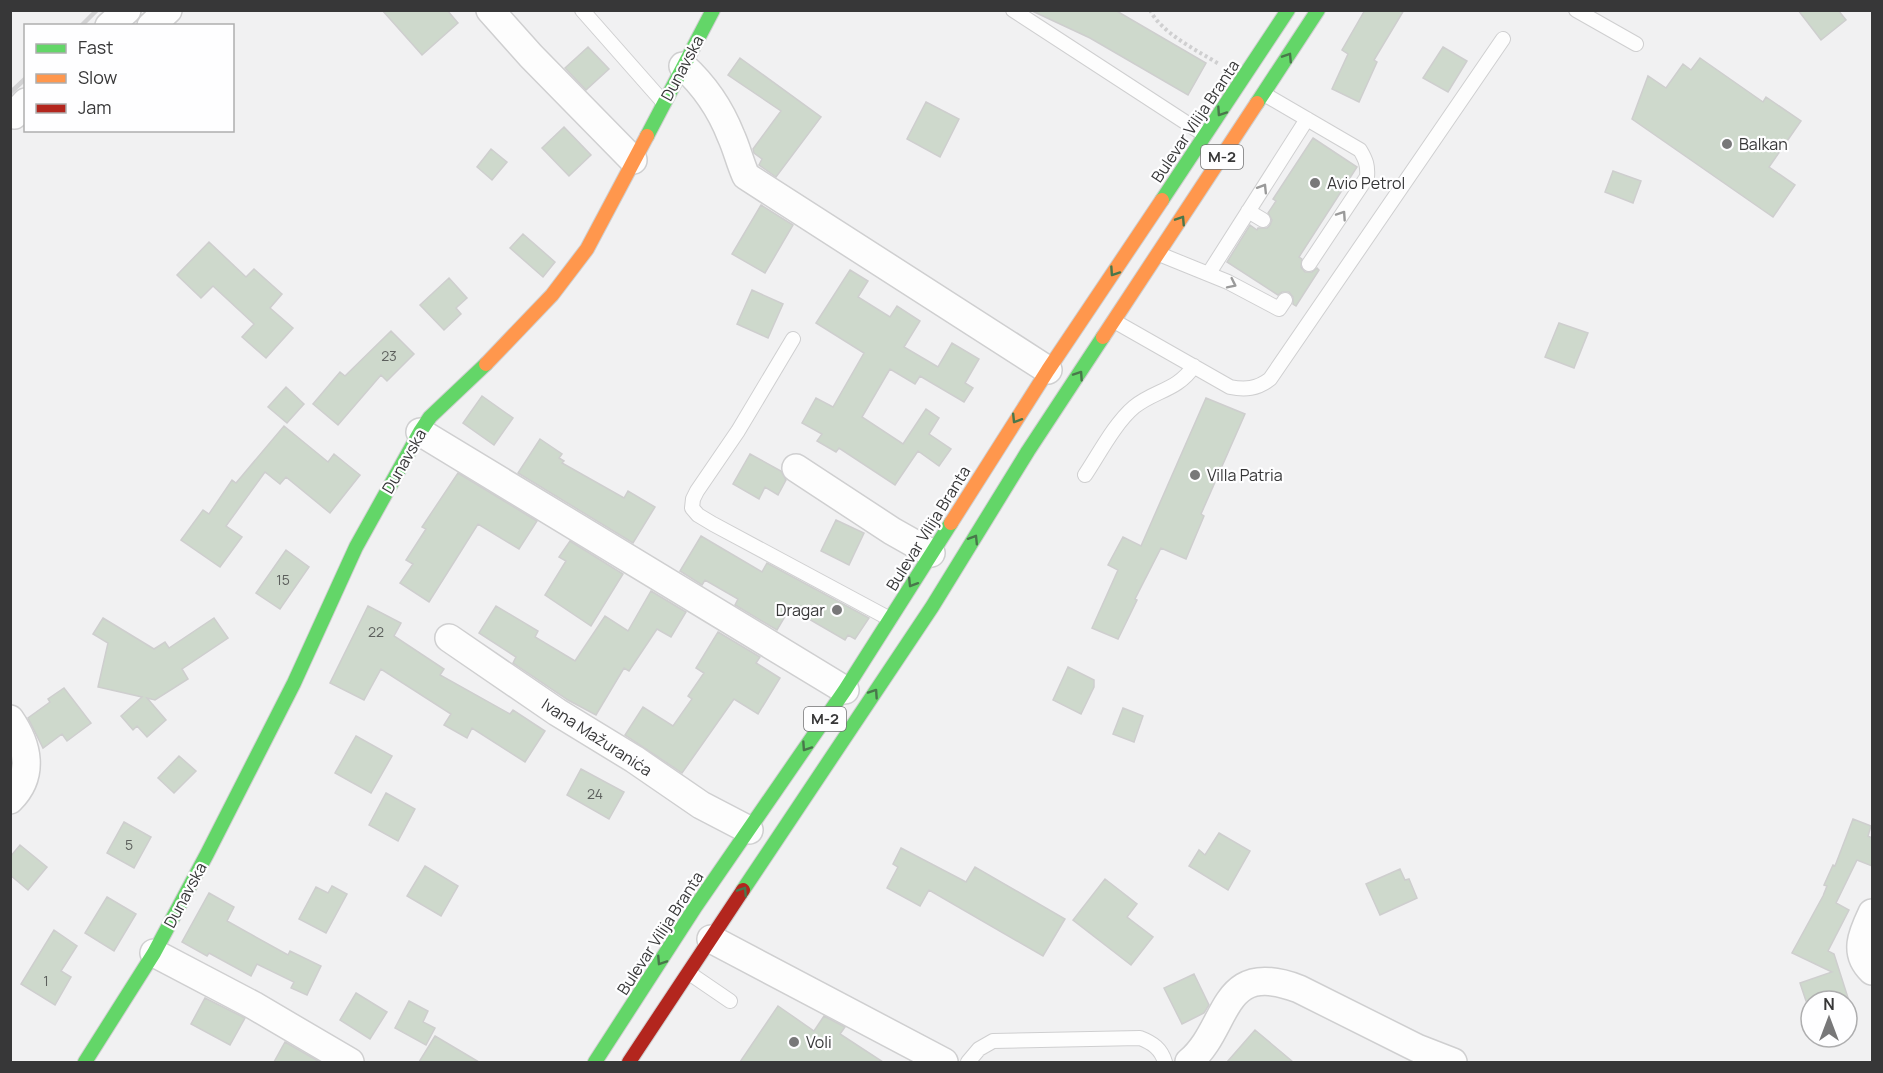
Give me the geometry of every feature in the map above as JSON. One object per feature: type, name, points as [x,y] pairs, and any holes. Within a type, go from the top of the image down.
[{"type":"main road","name":"Dunavska","points":[[85,1062],[154,953],[207,854],[294,683],[356,547],[420,432],[430,417],[531,318],[572,273],[587,249],[713,10]]},
{"type":"main road","name":"Bulevar Vilija Branta","points":[[595,1062],[696,906],[845,690],[1048,370],[1288,10]]},
{"type":"main road","name":"M-2","points":[[629,1062],[932,607],[1028,451],[1318,10]]},
{"type":"street","points":[[111,24],[127,10]]},
{"type":"street","points":[[153,24],[168,10]]},
{"type":"street","points":[[490,10],[633,160]]},
{"type":"street","points":[[683,66],[701,82],[717,104],[746,176],[1048,370]]},
{"type":"street","points":[[420,432],[845,690]]},
{"type":"street","points":[[796,468],[892,531],[931,553]]},
{"type":"street","name":"Ivana Mažuranića","points":[[449,638],[557,712],[634,759],[702,805],[749,830]]},
{"type":"street","points":[[10,718],[18,730],[27,765],[26,777],[22,786],[10,800]]},
{"type":"street","points":[[1872,913],[1860,947],[1861,958],[1872,971]]},
{"type":"street","points":[[711,939],[939,1061]]},
{"type":"street","points":[[154,953],[253,1005],[350,1062]]},
{"type":"street","points":[[1195,1061],[1238,990],[1258,983],[1271,982],[1287,984],[1299,989],[1417,1048],[1453,1062]]},
{"type":"lane","points":[[582,10],[664,103]]},
{"type":"lane","points":[[1013,10],[1205,135]]},
{"type":"lane","points":[[1576,10],[1636,44]]},
{"type":"lane","points":[[1114,321],[1230,387],[1239,389],[1256,387],[1270,379],[1503,39]]},
{"type":"lane","points":[[1264,94],[1360,150],[1366,159],[1367,177],[1310,253]]},
{"type":"lane","points":[[1209,273],[1307,119]]},
{"type":"lane","points":[[1248,211],[1263,220]]},
{"type":"lane","points":[[1159,254],[1209,273],[1280,309],[1286,300]]},
{"type":"lane","points":[[793,339],[738,431],[697,491],[692,508],[698,515],[890,619]]},
{"type":"lane","points":[[1085,475],[1126,414],[1140,402],[1177,385],[1194,366]]},
{"type":"lane","points":[[689,973],[730,1001]]},
{"type":"lane","points":[[968,1062],[978,1049],[993,1041],[1140,1038],[1153,1043],[1163,1054],[1165,1062]]},
{"type":"path","points":[[1150,10],[1154,18],[1166,29],[1243,79]]},
{"type":"building","points":[[382,10],[447,10],[458,23],[422,55]]},
{"type":"building","points":[[1030,10],[1115,10],[1206,63],[1188,95],[1090,38]]},
{"type":"building","points":[[1365,10],[1404,10],[1374,60],[1377,62],[1359,102],[1332,89],[1348,54],[1342,50]]},
{"type":"building","points":[[1798,10],[1838,10],[1846,20],[1821,40]]},
{"type":"building","points":[[588,47],[609,69],[586,90],[565,68]]},
{"type":"building","points":[[1443,47],[1467,61],[1448,92],[1423,78]]},
{"type":"building","points":[[740,58],[821,117],[776,177],[759,165],[762,159],[754,153],[753,149],[781,111],[728,75]]},
{"type":"building","name":"Balkan","points":[[1700,58],[1763,102],[1766,97],[1801,121],[1769,167],[1795,185],[1773,217],[1632,119],[1648,76],[1666,88],[1683,64],[1691,70]]},
{"type":"building","points":[[926,102],[959,119],[940,157],[907,139]]},
{"type":"building","points":[[564,127],[591,155],[569,176],[542,148]]},
{"type":"building","points":[[1313,138],[1357,167],[1299,257],[1302,259],[1301,267],[1305,272],[1312,272],[1317,268],[1319,270],[1296,306],[1289,292],[1282,292],[1278,295],[1227,262],[1250,225],[1257,230],[1270,225],[1272,220],[1268,213],[1276,201],[1273,199]]},
{"type":"building","points":[[491,149],[507,162],[492,180],[477,167]]},
{"type":"building","points":[[1613,171],[1641,181],[1633,203],[1605,192]]},
{"type":"building","points":[[761,205],[793,225],[765,273],[732,254]]},
{"type":"building","points":[[523,234],[555,262],[543,277],[510,248]]},
{"type":"building","points":[[209,242],[246,277],[254,269],[282,294],[270,308],[293,328],[266,358],[242,337],[254,324],[213,286],[201,298],[177,275]]},
{"type":"building","points":[[850,270],[868,281],[858,297],[890,317],[897,306],[920,321],[904,347],[938,367],[952,343],[979,359],[965,383],[973,388],[964,402],[920,376],[915,384],[890,369],[862,417],[903,444],[926,409],[939,418],[929,434],[951,449],[939,466],[918,451],[895,485],[839,448],[836,452],[817,441],[822,434],[802,423],[816,398],[833,407],[864,353],[816,323]]},
{"type":"building","points":[[449,278],[467,298],[456,308],[461,314],[444,330],[420,305]]},
{"type":"building","points":[[752,290],[783,304],[768,338],[737,324]]},
{"type":"building","points":[[1559,323],[1588,333],[1574,368],[1545,357]]},
{"type":"building","points":[[391,331],[414,354],[387,381],[381,375],[338,425],[313,404],[340,372],[345,376]]},
{"type":"building","points":[[286,387],[304,404],[287,423],[268,407]]},
{"type":"building","points":[[482,396],[513,418],[494,445],[463,423]]},
{"type":"building","points":[[1206,398],[1245,414],[1201,514],[1204,516],[1186,559],[1161,548],[1118,639],[1092,628],[1118,570],[1108,565],[1123,537],[1141,546]]},
{"type":"building","points":[[284,426],[328,462],[334,454],[360,475],[330,513],[286,477],[280,484],[265,472],[226,526],[242,537],[220,567],[181,540],[203,510],[209,514],[232,480],[236,483]]},
{"type":"building","points":[[540,439],[562,454],[559,458],[564,461],[562,463],[624,498],[628,491],[655,507],[633,543],[518,473]]},
{"type":"building","points":[[750,454],[781,471],[786,480],[778,495],[765,487],[759,499],[733,484]]},
{"type":"building","points":[[458,473],[537,521],[519,549],[478,524],[429,602],[400,583],[413,564],[406,560],[426,529],[422,527]]},
{"type":"building","points":[[836,520],[864,533],[849,565],[821,551]]},
{"type":"building","points":[[701,536],[762,572],[767,563],[869,618],[855,639],[848,635],[845,640],[790,608],[777,630],[735,605],[738,599],[705,580],[702,585],[680,571]]},
{"type":"building","points":[[570,541],[623,574],[591,626],[545,595],[566,561],[559,557]]},
{"type":"building","points":[[286,550],[309,567],[280,609],[256,593]]},
{"type":"building","points":[[651,591],[686,612],[671,637],[657,629],[629,671],[624,668],[596,715],[568,700],[513,663],[516,657],[479,633],[496,606],[538,631],[535,637],[575,661],[605,616],[628,631]]},
{"type":"building","points":[[368,606],[401,623],[394,636],[444,669],[440,675],[510,714],[513,710],[545,731],[525,762],[472,728],[467,738],[444,725],[451,714],[381,669],[364,700],[330,683]]},
{"type":"building","points":[[103,618],[154,649],[165,642],[169,648],[214,618],[228,638],[182,669],[188,679],[155,700],[147,698],[166,720],[147,737],[137,726],[133,730],[121,716],[142,697],[98,687],[108,643],[93,634]]},
{"type":"building","points":[[718,632],[760,657],[756,663],[780,678],[758,714],[734,699],[682,773],[625,735],[643,707],[673,726],[692,699],[688,696],[704,673],[696,668]]},
{"type":"building","points":[[1068,667],[1094,680],[1094,687],[1081,714],[1053,700]]},
{"type":"building","points":[[64,688],[91,723],[67,741],[62,734],[43,748],[28,718]]},
{"type":"building","points":[[1123,708],[1143,716],[1134,742],[1113,734]]},
{"type":"building","points":[[356,736],[392,756],[371,793],[335,773]]},
{"type":"building","points":[[179,756],[196,771],[174,793],[158,778]]},
{"type":"building","points":[[581,769],[624,792],[609,819],[567,795]]},
{"type":"building","points":[[386,793],[415,809],[398,841],[369,825]]},
{"type":"building","points":[[1853,819],[1871,826],[1868,836],[1872,838],[1872,866],[1857,860],[1836,903],[1849,910],[1828,951],[1834,954],[1845,989],[1802,989],[1800,983],[1832,972],[1792,953],[1823,896],[1827,886],[1824,885],[1833,865],[1835,866]]},
{"type":"building","points":[[124,822],[151,837],[134,868],[107,853]]},
{"type":"building","points":[[1219,833],[1250,851],[1228,890],[1189,866],[1199,850],[1205,855]]},
{"type":"building","points":[[20,845],[47,867],[28,890],[10,875],[10,857]]},
{"type":"building","points":[[901,848],[966,882],[975,867],[1065,919],[1043,956],[929,890],[920,906],[887,888],[898,867],[893,864]]},
{"type":"building","points":[[425,866],[458,886],[441,916],[407,896]]},
{"type":"building","points":[[1400,869],[1405,880],[1409,879],[1417,898],[1380,915],[1366,884]]},
{"type":"building","points":[[1105,879],[1137,904],[1127,917],[1153,937],[1131,965],[1073,920]]},
{"type":"building","points":[[332,886],[347,894],[326,933],[299,919],[316,887],[328,893]]},
{"type":"building","points":[[209,893],[234,907],[227,921],[288,955],[290,951],[321,966],[307,995],[291,988],[294,982],[257,964],[251,976],[209,953],[207,956],[182,942]]},
{"type":"building","points":[[107,897],[136,914],[114,951],[85,933]]},
{"type":"building","points":[[54,930],[77,946],[61,971],[71,977],[55,1005],[21,984]]},
{"type":"building","points":[[1194,974],[1209,1005],[1204,1013],[1182,1024],[1164,988]]},
{"type":"building","points":[[356,993],[387,1012],[370,1039],[340,1020]]},
{"type":"building","points":[[205,998],[245,1018],[230,1045],[191,1024]]},
{"type":"building","points":[[409,1001],[428,1011],[423,1022],[435,1028],[426,1045],[395,1028]]},
{"type":"building","name":"Voli","points":[[778,1006],[814,1031],[824,1016],[845,1027],[840,1034],[883,1062],[740,1062]]},
{"type":"building","points":[[1255,1030],[1293,1062],[1227,1062]]},
{"type":"building","points":[[435,1036],[479,1062],[419,1062]]},
{"type":"building","points":[[285,1042],[320,1062],[274,1062]]},
{"type":"railway","points":[[83,24],[97,10]]},
{"type":"railway","points":[[10,93],[24,80]]},
{"type":"traffic: fast","points":[[647,136],[713,10]]},
{"type":"traffic: fast","points":[[1162,200],[1288,10]]},
{"type":"traffic: fast","points":[[1257,103],[1318,10]]},
{"type":"traffic: fast","points":[[743,890],[932,607],[1028,451],[1103,337]]},
{"type":"traffic: fast","points":[[85,1062],[154,953],[207,854],[294,683],[356,547],[420,432],[430,417],[486,364]]},
{"type":"traffic: fast","points":[[595,1062],[696,906],[845,690],[951,523]]},
{"type":"traffic: slow","points":[[1103,337],[1257,103]]},
{"type":"traffic: slow","points":[[486,364],[552,295],[587,249],[647,136]]},
{"type":"traffic: slow","points":[[951,523],[1048,370],[1162,200]]},
{"type":"traffic: jam","points":[[629,1062],[743,890]]},
{"type":"place","name":"Balkan","points":[[1727,144]]},
{"type":"place","name":"Avio Petrol","points":[[1315,183]]},
{"type":"place","name":"Villa Patria","points":[[1195,475]]},
{"type":"place","name":"Dragar","points":[[837,610]]},
{"type":"place","name":"Voli","points":[[794,1042]]}]
